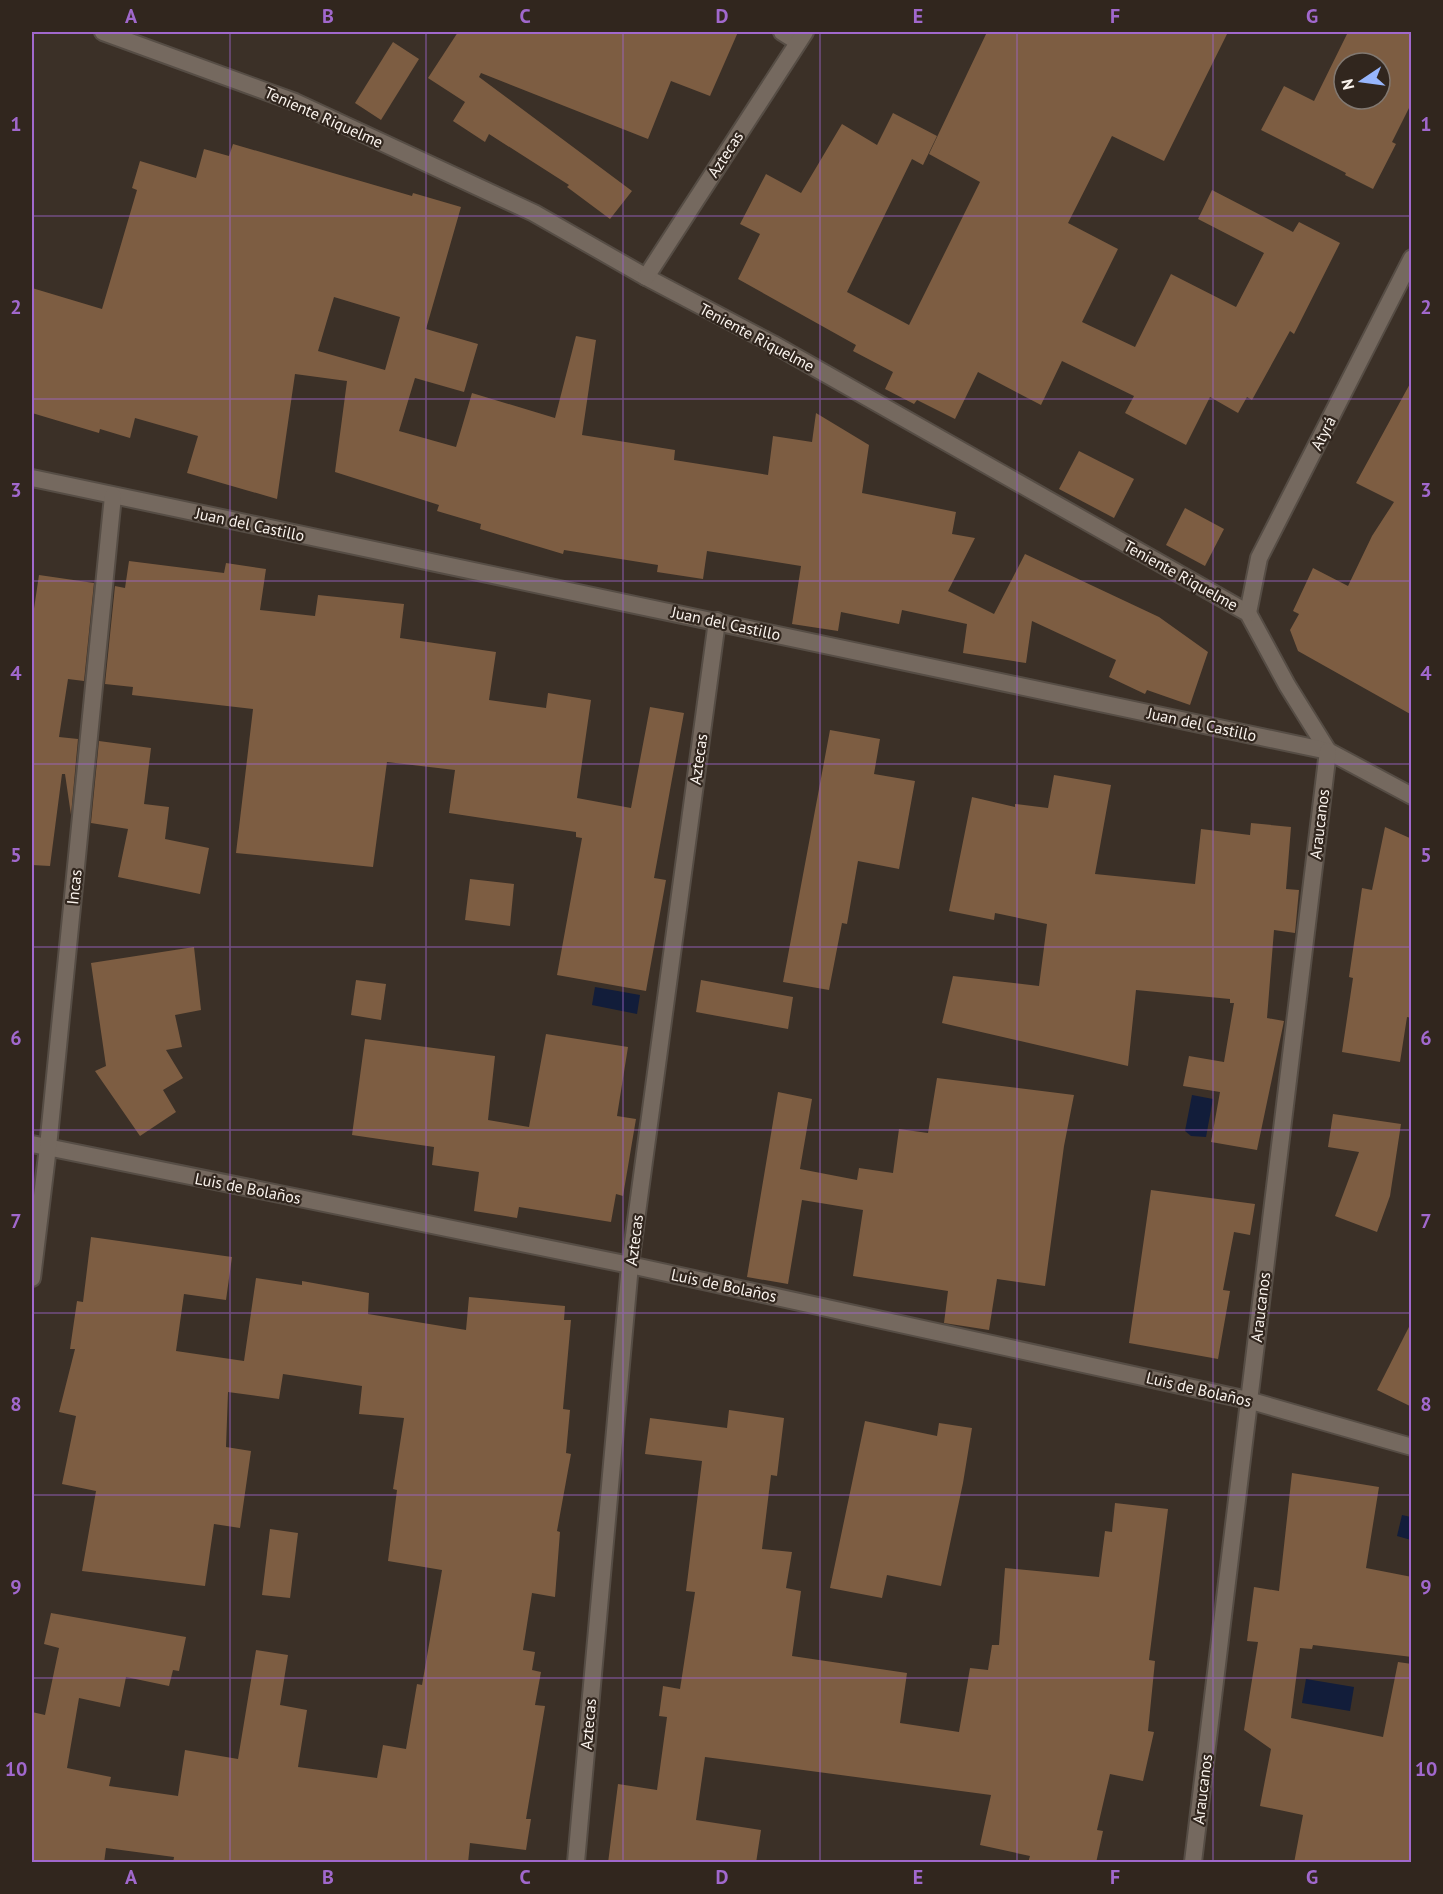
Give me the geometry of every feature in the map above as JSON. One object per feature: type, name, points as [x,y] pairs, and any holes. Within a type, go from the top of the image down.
[{"type":"street","name":"Teniente Riquelme","points":[[103,32],[295,102],[534,213],[645,277],[773,344],[1248,613],[1287,686],[1328,751]]},
{"type":"street","points":[[782,32],[802,37]]},
{"type":"street","name":"Aztecas","points":[[645,277],[802,37]]},
{"type":"street","name":"Atyrá","points":[[1248,613],[1259,558],[1412,258]]},
{"type":"street","name":"Juan del Castillo","points":[[32,478],[1328,751],[1412,796]]},
{"type":"street","name":"Incas","points":[[32,1278],[40,1145],[113,496]]},
{"type":"street","name":"Aztecas","points":[[576,1863],[630,1265],[717,621]]},
{"type":"street","name":"Araucanos","points":[[1193,1863],[1328,751]]},
{"type":"street","name":"Luis de Bolaños","points":[[40,1145],[630,1265],[1248,1400],[1412,1448]]},
{"type":"water","points":[[595,987],[640,995],[637,1014],[592,1005]]},
{"type":"water","points":[[1192,1095],[1213,1099],[1206,1137],[1191,1136],[1185,1131]]},
{"type":"water","points":[[1402,1515],[1411,1517],[1411,1540],[1397,1536]]},
{"type":"water","points":[[1306,1679],[1354,1687],[1350,1711],[1302,1703]]},
{"type":"building","points":[[458,32],[738,32],[710,96],[671,81],[648,139],[481,73],[479,77],[632,191],[610,219],[567,187],[569,185],[489,134],[485,142],[453,121],[465,102],[428,78]]},
{"type":"building","points":[[987,32],[1228,32],[1164,161],[1112,136],[1068,223],[1118,249],[1082,322],[1135,347],[1171,274],[1236,307],[1264,253],[1198,219],[1212,190],[1293,232],[1299,222],[1340,243],[1294,334],[1290,331],[1252,400],[1247,397],[1238,413],[1210,397],[1186,445],[1125,413],[1134,396],[1062,361],[1041,405],[978,372],[955,419],[917,400],[914,404],[885,389],[893,372],[853,351],[856,345],[738,279],[760,234],[740,224],[766,174],[801,193],[842,124],[877,145],[893,113],[937,136],[923,165],[912,159],[847,292],[909,325],[980,182],[929,154]]},
{"type":"building","points":[[1348,32],[1412,32],[1412,102],[1392,142],[1396,144],[1373,189],[1261,130],[1284,86],[1314,101],[1332,64],[1332,111],[1392,111],[1392,51],[1339,51]]},
{"type":"building","points":[[393,42],[419,59],[381,120],[355,103]]},
{"type":"building","points":[[233,144],[412,196],[413,193],[461,207],[426,329],[478,344],[464,392],[415,378],[399,431],[456,447],[472,393],[555,418],[576,336],[596,340],[582,435],[675,450],[674,460],[768,475],[773,436],[812,442],[816,413],[869,445],[862,493],[956,512],[952,534],[975,538],[948,591],[994,614],[1025,554],[1159,617],[1208,652],[1190,705],[1147,690],[1145,694],[1109,677],[1116,660],[1032,621],[1026,663],[963,653],[967,624],[902,610],[899,624],[841,612],[838,631],[792,624],[801,566],[707,551],[703,579],[657,572],[658,565],[564,550],[563,554],[480,529],[481,524],[437,511],[439,505],[335,472],[347,381],[295,374],[277,499],[187,473],[198,436],[135,418],[130,438],[100,429],[99,433],[32,413],[32,288],[102,309],[137,190],[132,188],[140,161],[196,178],[204,149],[229,156]],"holes":[[[334,297],[400,317],[385,370],[318,351]]]},
{"type":"building","points":[[1412,380],[1412,715],[1298,651],[1290,630],[1299,614],[1293,611],[1313,568],[1348,586],[1372,536],[1394,502],[1356,483]]},
{"type":"building","points":[[1079,451],[1134,479],[1114,518],[1059,489]]},
{"type":"building","points":[[1185,508],[1224,529],[1205,566],[1166,545]]},
{"type":"building","points":[[129,561],[224,573],[226,563],[266,569],[260,610],[315,616],[318,595],[404,604],[400,638],[496,652],[489,700],[546,708],[548,693],[591,700],[577,798],[631,808],[650,707],[684,713],[654,878],[666,880],[646,991],[557,975],[582,838],[576,837],[576,832],[449,813],[455,770],[387,762],[373,867],[236,853],[253,709],[132,695],[133,687],[105,684],[115,586],[125,588]]},
{"type":"building","points":[[39,575],[94,583],[84,681],[68,679],[59,737],[78,739],[71,815],[65,774],[62,774],[50,866],[32,865],[32,622]]},
{"type":"building","points":[[830,730],[880,739],[874,774],[915,781],[899,869],[858,861],[847,924],[842,923],[829,990],[783,982]]},
{"type":"building","points":[[99,741],[151,748],[144,804],[169,807],[165,839],[209,848],[200,894],[118,877],[128,829],[91,823]]},
{"type":"building","points":[[1054,775],[1111,785],[1095,874],[1195,884],[1201,829],[1250,835],[1251,823],[1291,827],[1286,889],[1299,890],[1295,933],[1274,930],[1267,1018],[1284,1021],[1257,1150],[1211,1142],[1220,1092],[1183,1086],[1189,1056],[1224,1062],[1234,1003],[1230,1003],[1230,999],[1136,990],[1128,1066],[942,1023],[953,976],[1039,986],[1047,924],[995,913],[994,920],[949,911],[972,797],[1015,807],[1015,804],[1048,808]]},
{"type":"building","points":[[1385,827],[1412,839],[1412,1018],[1407,1017],[1400,1062],[1342,1052],[1353,978],[1349,977],[1362,888],[1372,890]]},
{"type":"building","points":[[470,879],[514,884],[510,926],[465,920]]},
{"type":"building","points":[[194,947],[201,1010],[175,1015],[182,1047],[166,1050],[183,1078],[163,1090],[176,1112],[140,1136],[95,1071],[106,1066],[91,963]]},
{"type":"building","points":[[356,980],[386,984],[381,1020],[351,1015]]},
{"type":"building","points":[[701,980],[793,997],[788,1029],[696,1012]]},
{"type":"building","points":[[546,1034],[628,1047],[617,1116],[636,1119],[623,1196],[616,1194],[611,1222],[519,1207],[517,1218],[474,1211],[479,1172],[432,1165],[434,1147],[352,1135],[365,1039],[495,1056],[488,1120],[529,1127]]},
{"type":"building","points":[[937,1078],[1074,1095],[1064,1146],[1045,1286],[997,1279],[989,1330],[944,1323],[948,1291],[853,1276],[863,1210],[802,1200],[788,1284],[747,1277],[778,1092],[812,1099],[800,1169],[857,1180],[859,1168],[893,1173],[899,1129],[928,1133]]},
{"type":"building","points":[[1333,1114],[1401,1124],[1390,1196],[1377,1232],[1335,1216],[1359,1152],[1328,1147]]},
{"type":"building","points":[[1151,1190],[1255,1204],[1250,1235],[1234,1232],[1223,1290],[1230,1291],[1218,1359],[1129,1343]]},
{"type":"building","points":[[91,1237],[232,1257],[226,1300],[184,1294],[176,1351],[244,1361],[256,1278],[302,1285],[302,1281],[369,1293],[368,1314],[466,1330],[469,1297],[565,1306],[564,1320],[571,1320],[563,1409],[570,1410],[566,1453],[571,1454],[557,1531],[560,1532],[555,1597],[532,1593],[523,1650],[535,1652],[532,1670],[541,1672],[535,1705],[545,1706],[526,1819],[531,1819],[526,1850],[470,1843],[468,1863],[173,1863],[174,1857],[106,1848],[104,1863],[32,1863],[32,1712],[45,1715],[59,1648],[44,1644],[51,1613],[186,1637],[179,1671],[173,1670],[169,1686],[126,1677],[120,1707],[79,1698],[67,1768],[111,1777],[109,1786],[178,1796],[185,1750],[238,1759],[256,1650],[288,1655],[280,1705],[307,1710],[298,1767],[377,1778],[383,1745],[406,1749],[417,1684],[422,1685],[442,1570],[388,1561],[397,1490],[393,1489],[404,1418],[359,1414],[362,1386],[283,1374],[279,1399],[228,1392],[226,1447],[251,1451],[240,1528],[214,1524],[205,1586],[82,1571],[96,1491],[62,1484],[76,1416],[59,1412],[75,1349],[70,1349],[77,1301],[83,1302]]},
{"type":"building","points":[[1412,1321],[1412,1407],[1377,1390]]},
{"type":"building","points":[[729,1410],[784,1418],[777,1476],[771,1475],[762,1549],[792,1552],[786,1588],[801,1591],[792,1656],[907,1673],[900,1723],[959,1732],[970,1668],[988,1670],[992,1645],[999,1645],[1005,1568],[1099,1577],[1105,1531],[1112,1532],[1115,1503],[1168,1509],[1149,1660],[1155,1661],[1148,1731],[1154,1732],[1143,1781],[1110,1774],[1097,1830],[1103,1831],[1096,1863],[1028,1863],[1030,1856],[980,1845],[991,1795],[705,1757],[696,1820],[761,1830],[756,1863],[608,1863],[618,1784],[657,1790],[667,1717],[659,1716],[663,1686],[680,1689],[695,1592],[686,1591],[702,1461],[645,1454],[650,1418],[727,1428]]},
{"type":"building","points":[[865,1421],[937,1436],[939,1423],[972,1428],[941,1586],[887,1575],[882,1598],[830,1588]]},
{"type":"building","points":[[1292,1473],[1379,1487],[1366,1568],[1412,1577],[1412,1657],[1313,1645],[1312,1649],[1300,1648],[1291,1718],[1383,1737],[1398,1662],[1412,1664],[1412,1863],[1294,1863],[1303,1815],[1260,1806],[1271,1749],[1244,1730],[1258,1642],[1247,1641],[1254,1587],[1279,1591]]},
{"type":"building","points":[[270,1529],[298,1533],[290,1598],[262,1595]]}]
